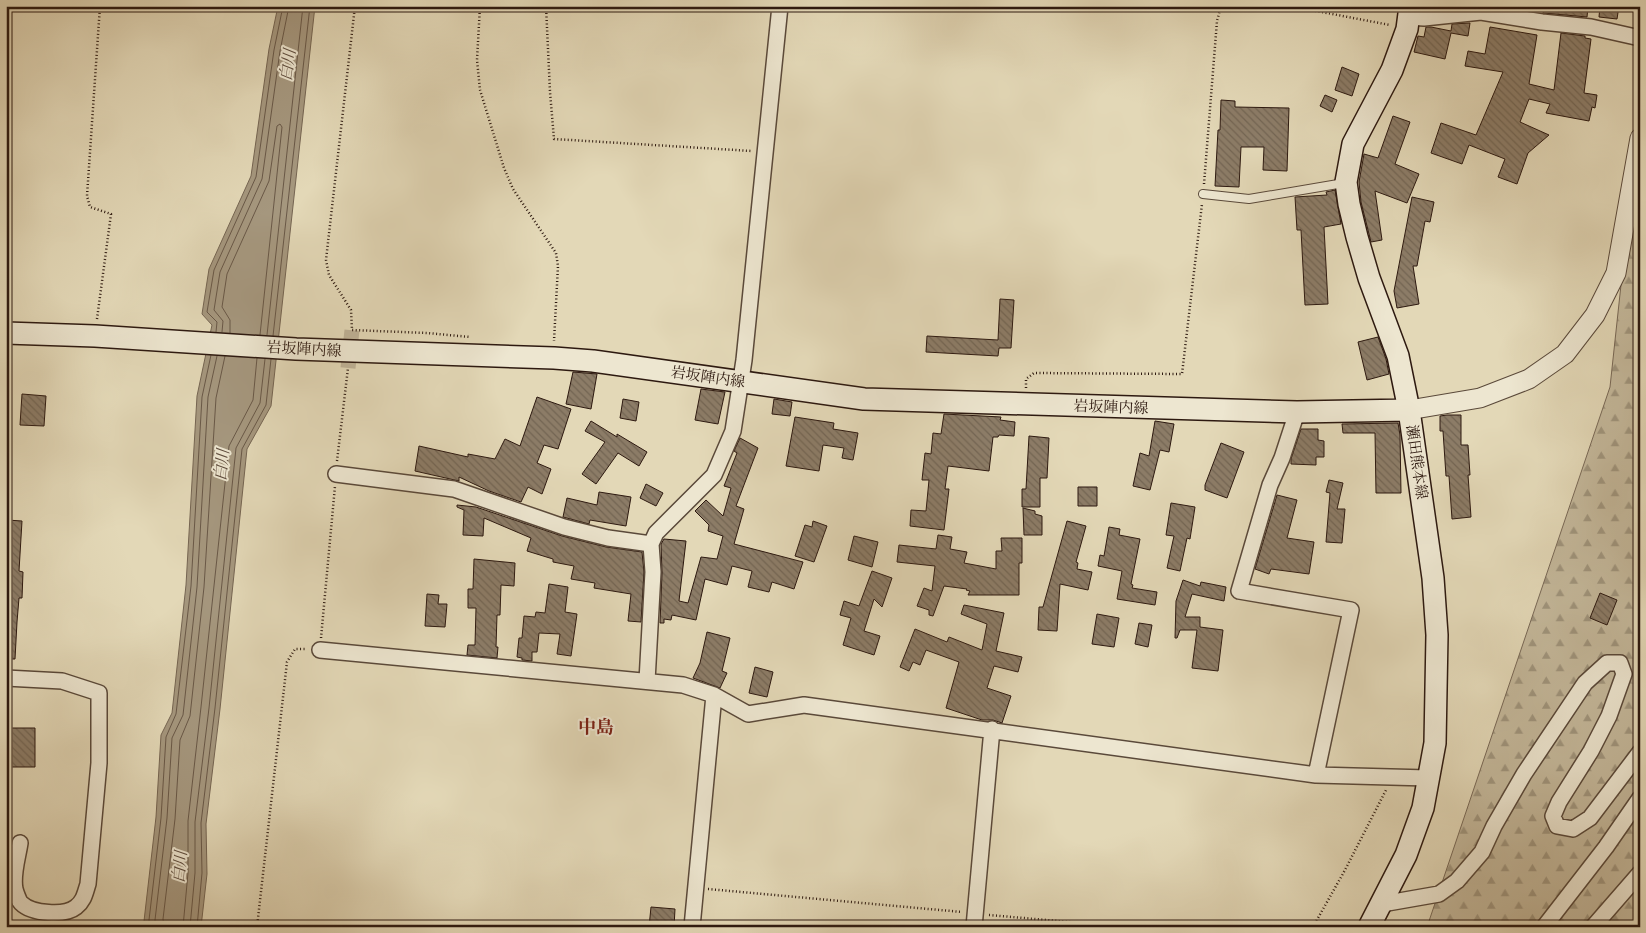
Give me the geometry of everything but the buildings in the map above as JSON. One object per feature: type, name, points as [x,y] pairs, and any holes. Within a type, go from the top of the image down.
[{"type":"main road","name":"瀬田熊本線","points":[[1369,927],[1406,855],[1423,808],[1435,744],[1437,635],[1432,578],[1409,410],[1398,356],[1369,278],[1357,237],[1346,182],[1352,144],[1392,70],[1408,17]]},
{"type":"main road","name":"岩坂陣内線","points":[[6,333],[95,336],[296,349],[573,360],[625,365],[864,399],[1297,412],[1409,410]]},
{"type":"street","points":[[647,681],[653,572],[651,544],[656,533],[714,475],[732,431],[744,360],[780,6]]},
{"type":"street","points":[[1408,17],[1424,18],[1481,12],[1591,28],[1640,38]]},
{"type":"street","points":[[1409,410],[1480,398],[1529,379],[1565,354],[1596,316],[1616,273],[1640,138]]},
{"type":"street","points":[[1297,412],[1282,458],[1270,485],[1239,591],[1351,610],[1316,775]]},
{"type":"street","points":[[336,474],[454,489],[564,526],[608,538],[651,544]]},
{"type":"street","points":[[320,650],[683,685],[714,695],[748,714],[804,705],[992,729],[1316,775],[1428,778]]},
{"type":"street","points":[[1382,904],[1439,894],[1457,881],[1482,852],[1494,826],[1524,774],[1585,683],[1607,664],[1620,663],[1624,674],[1621,684],[1609,716],[1591,751],[1559,802],[1554,816],[1557,826],[1573,829],[1590,818],[1640,752]]},
{"type":"street","points":[[6,678],[62,681],[99,693],[99,763],[88,884],[83,901],[74,909],[57,914],[32,910],[21,903],[15,889],[20,843]]},
{"type":"street","points":[[692,927],[714,695]]},
{"type":"street","points":[[974,920],[992,729]]},
{"type":"street","points":[[1544,927],[1640,798]]},
{"type":"street","points":[[1593,927],[1640,873]]},
{"type":"lane","points":[[1203,194],[1249,199],[1346,182]]},
{"type":"path","points":[[95,336],[111,214],[90,207],[87,196],[100,6]]},
{"type":"path","points":[[352,330],[351,310],[329,275],[326,260],[355,6]]},
{"type":"path","points":[[480,6],[477,60],[480,90],[504,168],[513,189],[556,253],[558,266],[553,343]]},
{"type":"path","points":[[546,6],[554,139],[765,152]]},
{"type":"path","points":[[1026,404],[1026,379],[1034,374],[1182,374],[1203,194],[1217,21],[1221,6]]},
{"type":"path","points":[[1256,6],[1408,17]]},
{"type":"path","points":[[257,927],[287,662],[295,649],[320,650],[348,368]]},
{"type":"path","points":[[1313,927],[1393,778]]},
{"type":"path","points":[[696,887],[974,920],[1128,927]]},
{"type":"green space","points":[[1640,181],[1640,927],[1427,927],[1610,387],[1624,257]]},
{"type":"water","name":"白川","points":[[278,6],[315,6],[271,406],[247,449],[206,824],[207,874],[201,927],[146,927],[144,921],[156,817],[161,735],[172,713],[186,585],[197,396],[212,325],[202,314],[209,269],[251,176],[269,49]]},
{"type":"tunnel","points":[[348,368],[352,330]]},
{"type":"district","name":"中島","points":[[596,727]]}]
